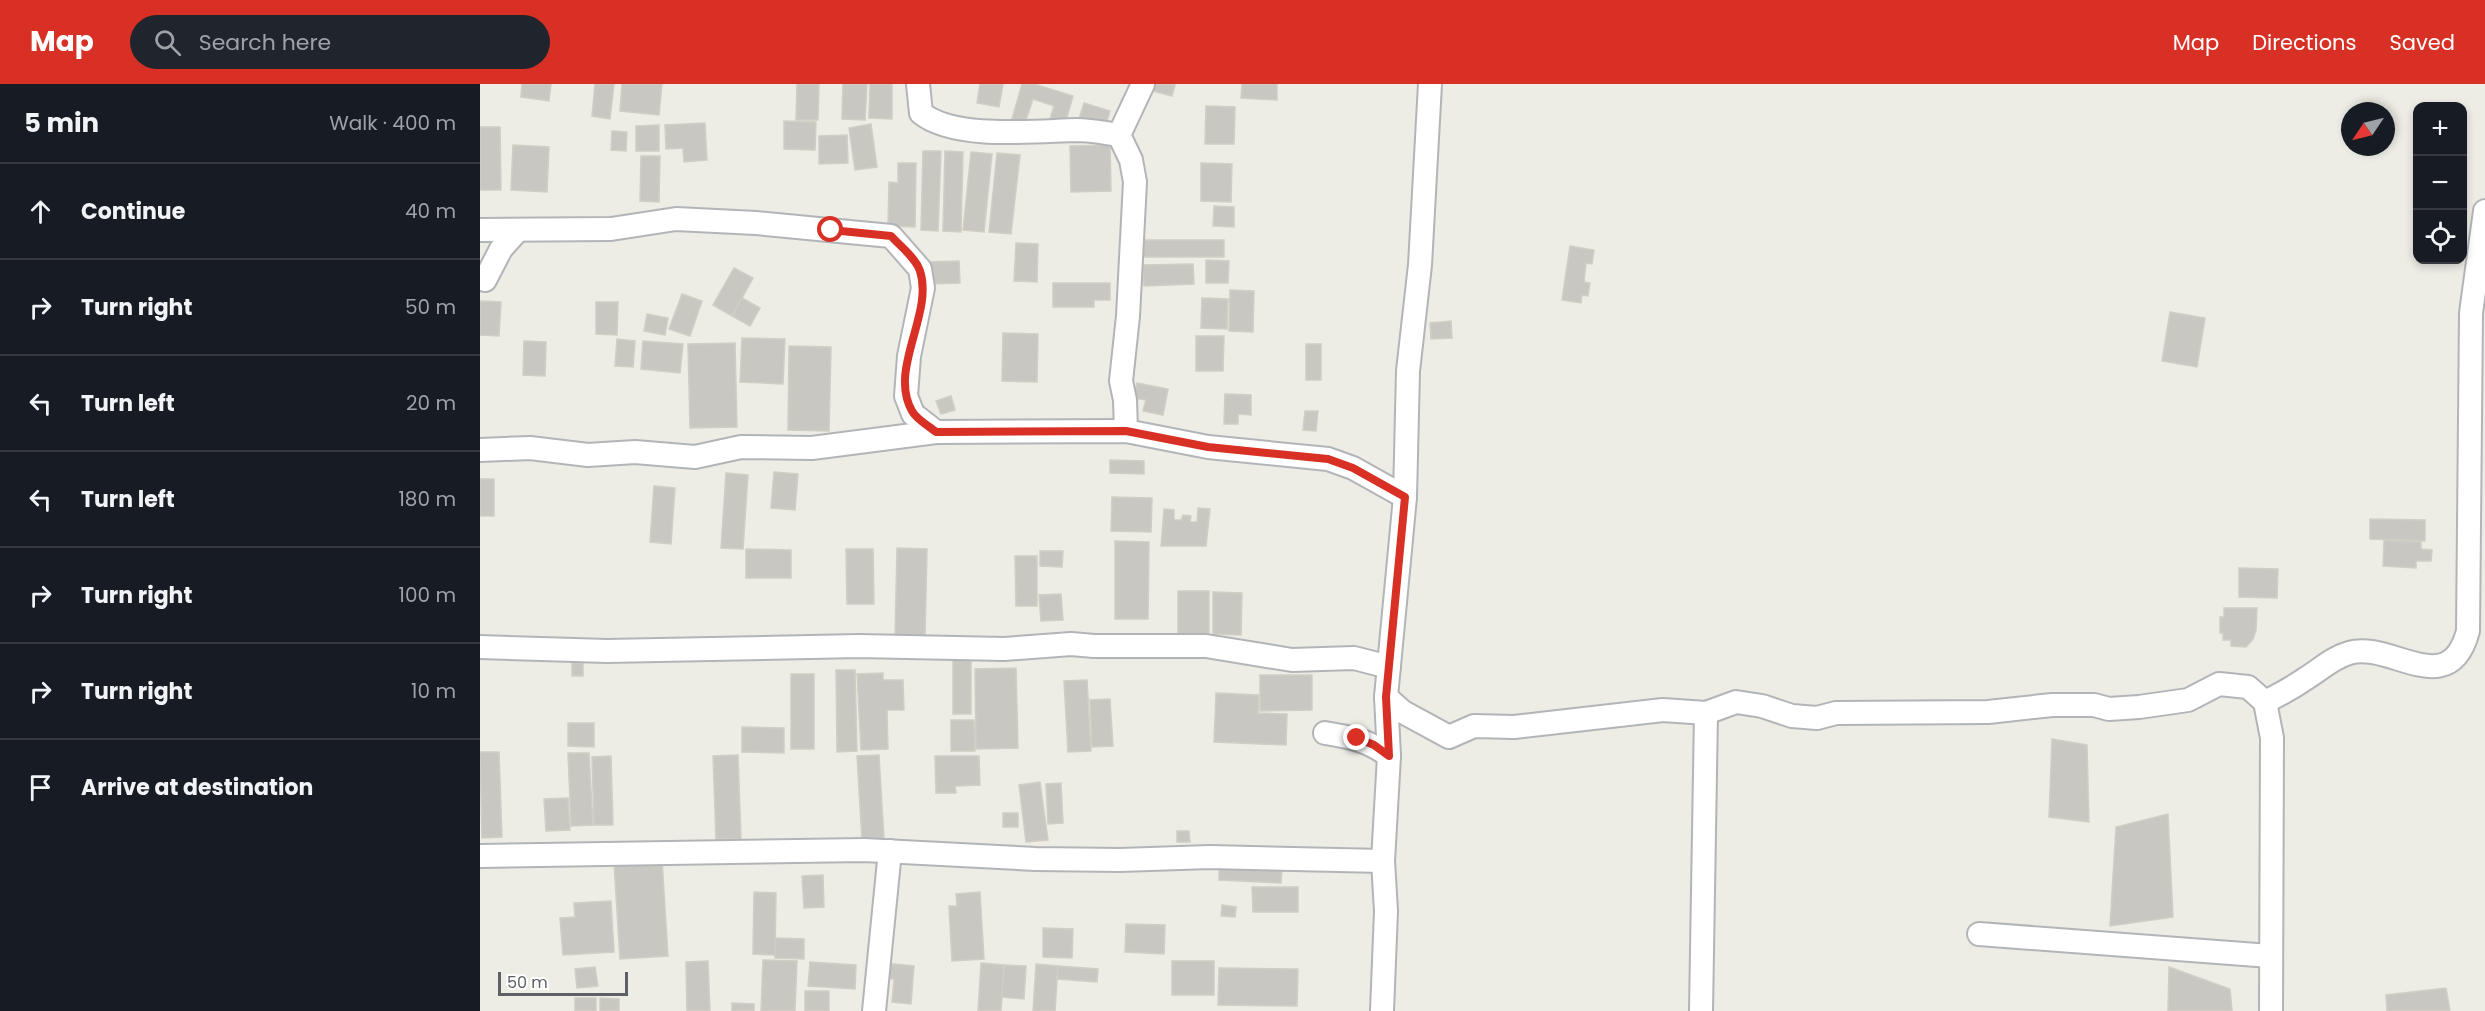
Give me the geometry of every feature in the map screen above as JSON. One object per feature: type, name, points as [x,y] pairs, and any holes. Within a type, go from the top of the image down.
[{"type":"street","points":[[918,84],[921,113],[931,121],[950,126],[1029,131],[1080,130],[1119,135]]},
{"type":"street","points":[[1119,135],[1143,84]]},
{"type":"street","points":[[1382,1011],[1386,911],[1383,861],[1389,756],[1386,697],[1405,497],[1408,371],[1420,265],[1431,84]]},
{"type":"street","points":[[1119,135],[1131,160],[1135,182],[1128,316],[1121,381],[1125,400],[1126,431]]},
{"type":"street","points":[[2265,702],[2286,692],[2325,664],[2347,653],[2356,651],[2379,654],[2431,667],[2444,664],[2465,644],[2468,631],[2472,303],[2485,211]]},
{"type":"street","points":[[480,230],[611,229],[676,219],[756,223],[891,236],[920,270],[923,288],[909,356],[906,396],[913,414],[936,432]]},
{"type":"street","points":[[485,280],[501,249],[518,230]]},
{"type":"street","points":[[480,450],[530,448],[588,455],[635,452],[695,457],[741,447],[812,448],[936,432],[1126,431],[1208,447],[1328,459],[1353,468],[1405,497]]},
{"type":"street","points":[[480,647],[607,651],[859,646],[1004,649],[1071,644],[1206,646],[1292,660],[1354,658],[1389,667]]},
{"type":"street","points":[[1386,697],[1403,712],[1449,737],[1474,726],[1514,727],[1663,710],[1706,713],[1736,702],[1752,704],[1792,716],[1817,718],[1836,712],[1988,712],[2052,705],[2094,705],[2109,709],[2173,704],[2188,700],[2219,684],[2248,687],[2265,702],[2272,738],[2271,1011]]},
{"type":"street","points":[[1701,1011],[1706,713]]},
{"type":"street","points":[[1325,733],[1357,738],[1374,745],[1389,756]]},
{"type":"street","points":[[480,856],[890,851],[1046,859],[1120,860],[1210,857],[1383,861]]},
{"type":"street","points":[[874,1011],[890,851]]},
{"type":"street","points":[[1979,934],[2270,956]]},
{"type":"building","points":[[522,84],[551,84],[549,101],[521,97]]},
{"type":"building","points":[[595,84],[614,84],[610,119],[592,116]]},
{"type":"building","points":[[622,84],[662,84],[659,115],[620,111]]},
{"type":"building","points":[[797,84],[819,84],[818,120],[796,120]]},
{"type":"building","points":[[843,84],[867,84],[865,120],[842,119]]},
{"type":"building","points":[[870,84],[892,84],[892,119],[869,118]]},
{"type":"building","points":[[980,84],[1003,84],[999,107],[977,103]]},
{"type":"building","points":[[1022,84],[1034,84],[1073,96],[1065,124],[1050,119],[1054,106],[1033,99],[1025,123],[1012,119]]},
{"type":"building","points":[[1150,84],[1175,85],[1172,96],[1149,90]]},
{"type":"building","points":[[1242,84],[1277,84],[1277,100],[1241,98]]},
{"type":"building","points":[[1084,103],[1110,111],[1106,124],[1078,122]]},
{"type":"building","points":[[1206,106],[1235,107],[1234,144],[1205,144]]},
{"type":"building","points":[[784,121],[816,122],[815,150],[784,149]]},
{"type":"building","points":[[705,123],[707,160],[684,162],[683,148],[666,149],[665,125]]},
{"type":"building","points":[[871,124],[877,167],[855,170],[849,128]]},
{"type":"building","points":[[659,125],[659,151],[636,151],[636,126]]},
{"type":"building","points":[[480,127],[500,127],[501,190],[480,190]]},
{"type":"building","points":[[612,131],[627,132],[626,151],[611,150]]},
{"type":"building","points":[[847,135],[848,163],[819,164],[819,136]]},
{"type":"building","points":[[513,145],[549,147],[547,192],[511,190]]},
{"type":"building","points":[[1110,145],[1111,191],[1071,192],[1070,146]]},
{"type":"building","points":[[923,151],[941,151],[938,231],[921,230]]},
{"type":"building","points":[[945,151],[963,152],[961,232],[943,231]]},
{"type":"building","points":[[971,152],[992,154],[984,232],[963,230]]},
{"type":"building","points":[[997,153],[1020,155],[1011,234],[989,232]]},
{"type":"building","points":[[641,156],[660,156],[659,202],[640,201]]},
{"type":"building","points":[[898,163],[916,163],[915,227],[888,226],[889,182],[898,183]]},
{"type":"building","points":[[1201,163],[1232,164],[1231,202],[1201,201]]},
{"type":"building","points":[[1214,206],[1234,207],[1234,227],[1213,226]]},
{"type":"building","points":[[1140,240],[1224,240],[1224,257],[1140,257]]},
{"type":"building","points":[[1016,243],[1038,244],[1037,282],[1014,281]]},
{"type":"building","points":[[1570,246],[1594,250],[1592,264],[1586,263],[1584,282],[1590,283],[1588,296],[1582,295],[1581,303],[1562,300]]},
{"type":"building","points":[[1206,260],[1229,261],[1228,283],[1206,283]]},
{"type":"building","points":[[959,261],[960,283],[928,284],[928,262]]},
{"type":"building","points":[[1193,264],[1194,284],[1144,286],[1143,265]]},
{"type":"building","points":[[734,268],[753,278],[732,316],[713,305]]},
{"type":"building","points":[[1053,283],[1110,283],[1110,300],[1094,300],[1094,307],[1053,307]]},
{"type":"building","points":[[1230,290],[1254,291],[1253,332],[1229,331]]},
{"type":"building","points":[[682,294],[702,301],[690,336],[669,329]]},
{"type":"building","points":[[742,298],[760,308],[750,326],[732,316]]},
{"type":"building","points":[[1202,298],[1228,299],[1227,329],[1201,328]]},
{"type":"building","points":[[480,301],[501,302],[499,336],[480,335]]},
{"type":"building","points":[[596,302],[618,302],[617,335],[596,334]]},
{"type":"building","points":[[2170,312],[2205,318],[2197,367],[2162,361]]},
{"type":"building","points":[[647,314],[668,318],[665,335],[644,331]]},
{"type":"building","points":[[1451,321],[1452,338],[1431,339],[1430,323]]},
{"type":"building","points":[[1003,333],[1038,334],[1037,382],[1002,381]]},
{"type":"building","points":[[1196,336],[1224,336],[1223,371],[1196,371]]},
{"type":"building","points":[[742,338],[785,339],[783,384],[740,382]]},
{"type":"building","points":[[617,339],[635,341],[633,367],[615,366]]},
{"type":"building","points":[[524,341],[546,342],[545,376],[523,375]]},
{"type":"building","points":[[643,341],[683,344],[680,373],[641,369]]},
{"type":"building","points":[[735,343],[737,427],[690,428],[688,344]]},
{"type":"building","points":[[1306,344],[1321,344],[1321,380],[1306,380]]},
{"type":"building","points":[[789,346],[831,347],[829,431],[788,430]]},
{"type":"building","points":[[1137,383],[1168,389],[1163,415],[1143,411],[1146,400],[1134,398]]},
{"type":"building","points":[[1225,394],[1251,395],[1251,415],[1238,414],[1238,424],[1224,424]]},
{"type":"building","points":[[951,396],[955,410],[941,414],[936,401]]},
{"type":"building","points":[[1305,411],[1318,411],[1316,431],[1303,430]]},
{"type":"building","points":[[1110,460],[1144,461],[1144,474],[1110,473]]},
{"type":"building","points":[[774,472],[798,474],[795,510],[771,508]]},
{"type":"building","points":[[726,473],[748,475],[743,549],[721,548]]},
{"type":"building","points":[[480,479],[494,479],[494,516],[480,516]]},
{"type":"building","points":[[654,486],[675,488],[671,544],[650,542]]},
{"type":"building","points":[[1112,497],[1152,498],[1151,532],[1111,531]]},
{"type":"building","points":[[1198,508],[1210,509],[1206,546],[1161,546],[1164,509],[1174,510],[1174,520],[1181,520],[1183,515],[1191,516],[1190,522],[1197,522]]},
{"type":"building","points":[[2370,519],[2425,520],[2425,541],[2370,539]]},
{"type":"building","points":[[2384,540],[2421,542],[2421,549],[2432,550],[2431,561],[2416,561],[2416,568],[2383,566]]},
{"type":"building","points":[[1115,541],[1149,542],[1148,619],[1115,619]]},
{"type":"building","points":[[897,548],[927,549],[925,638],[895,637]]},
{"type":"building","points":[[746,549],[791,550],[791,578],[746,578]]},
{"type":"building","points":[[846,549],[873,549],[874,604],[847,604]]},
{"type":"building","points":[[1040,551],[1063,551],[1062,567],[1040,566]]},
{"type":"building","points":[[1015,556],[1037,556],[1037,606],[1016,606]]},
{"type":"building","points":[[2239,568],[2278,569],[2277,598],[2239,597]]},
{"type":"building","points":[[1178,591],[1209,591],[1209,634],[1178,634]]},
{"type":"building","points":[[1213,592],[1242,593],[1241,635],[1213,634]]},
{"type":"building","points":[[1061,594],[1063,620],[1041,621],[1039,595]]},
{"type":"building","points":[[2224,608],[2257,608],[2256,630],[2253,639],[2246,647],[2231,646],[2231,640],[2223,640],[2223,633],[2220,633],[2220,617],[2224,617]]},
{"type":"building","points":[[953,660],[971,660],[971,714],[953,714]]},
{"type":"building","points":[[572,663],[583,663],[583,676],[572,676]]},
{"type":"building","points":[[1016,668],[1018,748],[976,749],[975,669]]},
{"type":"building","points":[[836,670],[855,670],[857,751],[837,752]]},
{"type":"building","points":[[883,673],[883,680],[903,680],[904,710],[887,710],[888,749],[861,750],[857,674]]},
{"type":"building","points":[[791,674],[814,674],[814,749],[791,749]]},
{"type":"building","points":[[1260,675],[1312,675],[1312,710],[1260,711]]},
{"type":"building","points":[[1087,680],[1091,751],[1068,752],[1064,681]]},
{"type":"building","points":[[1216,693],[1259,695],[1258,713],[1287,714],[1286,745],[1214,742]]},
{"type":"building","points":[[1110,699],[1113,746],[1092,747],[1090,700]]},
{"type":"building","points":[[951,720],[974,720],[975,751],[951,751]]},
{"type":"building","points":[[568,723],[594,723],[594,747],[568,746]]},
{"type":"building","points":[[742,727],[784,728],[784,753],[742,752]]},
{"type":"building","points":[[2052,739],[2087,745],[2089,822],[2049,817]]},
{"type":"building","points":[[480,752],[499,752],[502,837],[482,838]]},
{"type":"building","points":[[568,753],[589,753],[593,825],[571,826]]},
{"type":"building","points":[[738,755],[741,839],[716,839],[713,756]]},
{"type":"building","points":[[879,755],[884,839],[862,840],[857,756]]},
{"type":"building","points":[[611,756],[613,825],[594,825],[592,757]]},
{"type":"building","points":[[935,756],[979,756],[980,785],[955,786],[956,793],[936,793]]},
{"type":"building","points":[[1040,782],[1048,840],[1026,842],[1019,785]]},
{"type":"building","points":[[1061,783],[1063,823],[1048,824],[1046,784]]},
{"type":"building","points":[[568,798],[570,830],[546,831],[544,799]]},
{"type":"building","points":[[1003,813],[1018,813],[1018,827],[1003,827]]},
{"type":"building","points":[[2168,814],[2173,917],[2110,926],[2116,827]]},
{"type":"building","points":[[1177,831],[1189,831],[1190,842],[1177,842]]},
{"type":"building","points":[[662,860],[668,956],[620,959],[614,863]]},
{"type":"building","points":[[1219,863],[1282,867],[1281,883],[1219,880]]},
{"type":"building","points":[[823,875],[824,907],[804,908],[802,876]]},
{"type":"building","points":[[1252,887],[1298,887],[1298,912],[1253,912]]},
{"type":"building","points":[[754,892],[776,893],[775,955],[753,954]]},
{"type":"building","points":[[980,892],[984,959],[952,961],[949,906],[957,906],[956,894]]},
{"type":"building","points":[[611,901],[614,952],[563,955],[560,918],[575,917],[574,903]]},
{"type":"building","points":[[1222,905],[1236,907],[1235,917],[1221,916]]},
{"type":"building","points":[[1126,924],[1165,925],[1164,954],[1125,952]]},
{"type":"building","points":[[1043,928],[1073,929],[1072,958],[1043,957]]},
{"type":"building","points":[[775,938],[804,939],[804,959],[775,958]]},
{"type":"building","points":[[763,960],[797,961],[795,1011],[761,1011]]},
{"type":"building","points":[[708,961],[710,1011],[687,1011],[686,962]]},
{"type":"building","points":[[1172,961],[1214,961],[1214,995],[1172,995]]},
{"type":"building","points":[[810,962],[856,965],[855,989],[808,986]]},
{"type":"building","points":[[884,963],[914,966],[911,1004],[892,1002],[894,979],[883,978]]},
{"type":"building","points":[[981,963],[1004,965],[1001,1011],[978,1011]]},
{"type":"building","points":[[1036,964],[1058,966],[1055,1011],[1033,1011]]},
{"type":"building","points":[[1004,965],[1026,966],[1024,999],[1002,997]]},
{"type":"building","points":[[1058,966],[1098,969],[1097,982],[1057,979]]},
{"type":"building","points":[[595,967],[598,986],[577,988],[575,969]]},
{"type":"building","points":[[2169,967],[2230,989],[2232,1011],[2168,1011]]},
{"type":"building","points":[[1219,968],[1298,969],[1297,1006],[1218,1005]]},
{"type":"building","points":[[2446,988],[2450,1011],[2387,1011],[2386,995]]},
{"type":"building","points":[[805,991],[829,991],[829,1011],[805,1011]]},
{"type":"building","points":[[575,998],[596,998],[596,1011],[575,1011]]},
{"type":"building","points":[[600,998],[619,999],[619,1011],[600,1011]]},
{"type":"building","points":[[732,1003],[754,1004],[754,1011],[732,1011]]},
{"type":"route","points":[[831,230],[891,236],[920,270],[923,288],[909,356],[905,383],[906,396],[913,414],[936,432],[1126,431],[1208,447],[1328,459],[1353,468],[1405,497],[1386,697],[1389,756],[1374,745],[1357,738]]}]
